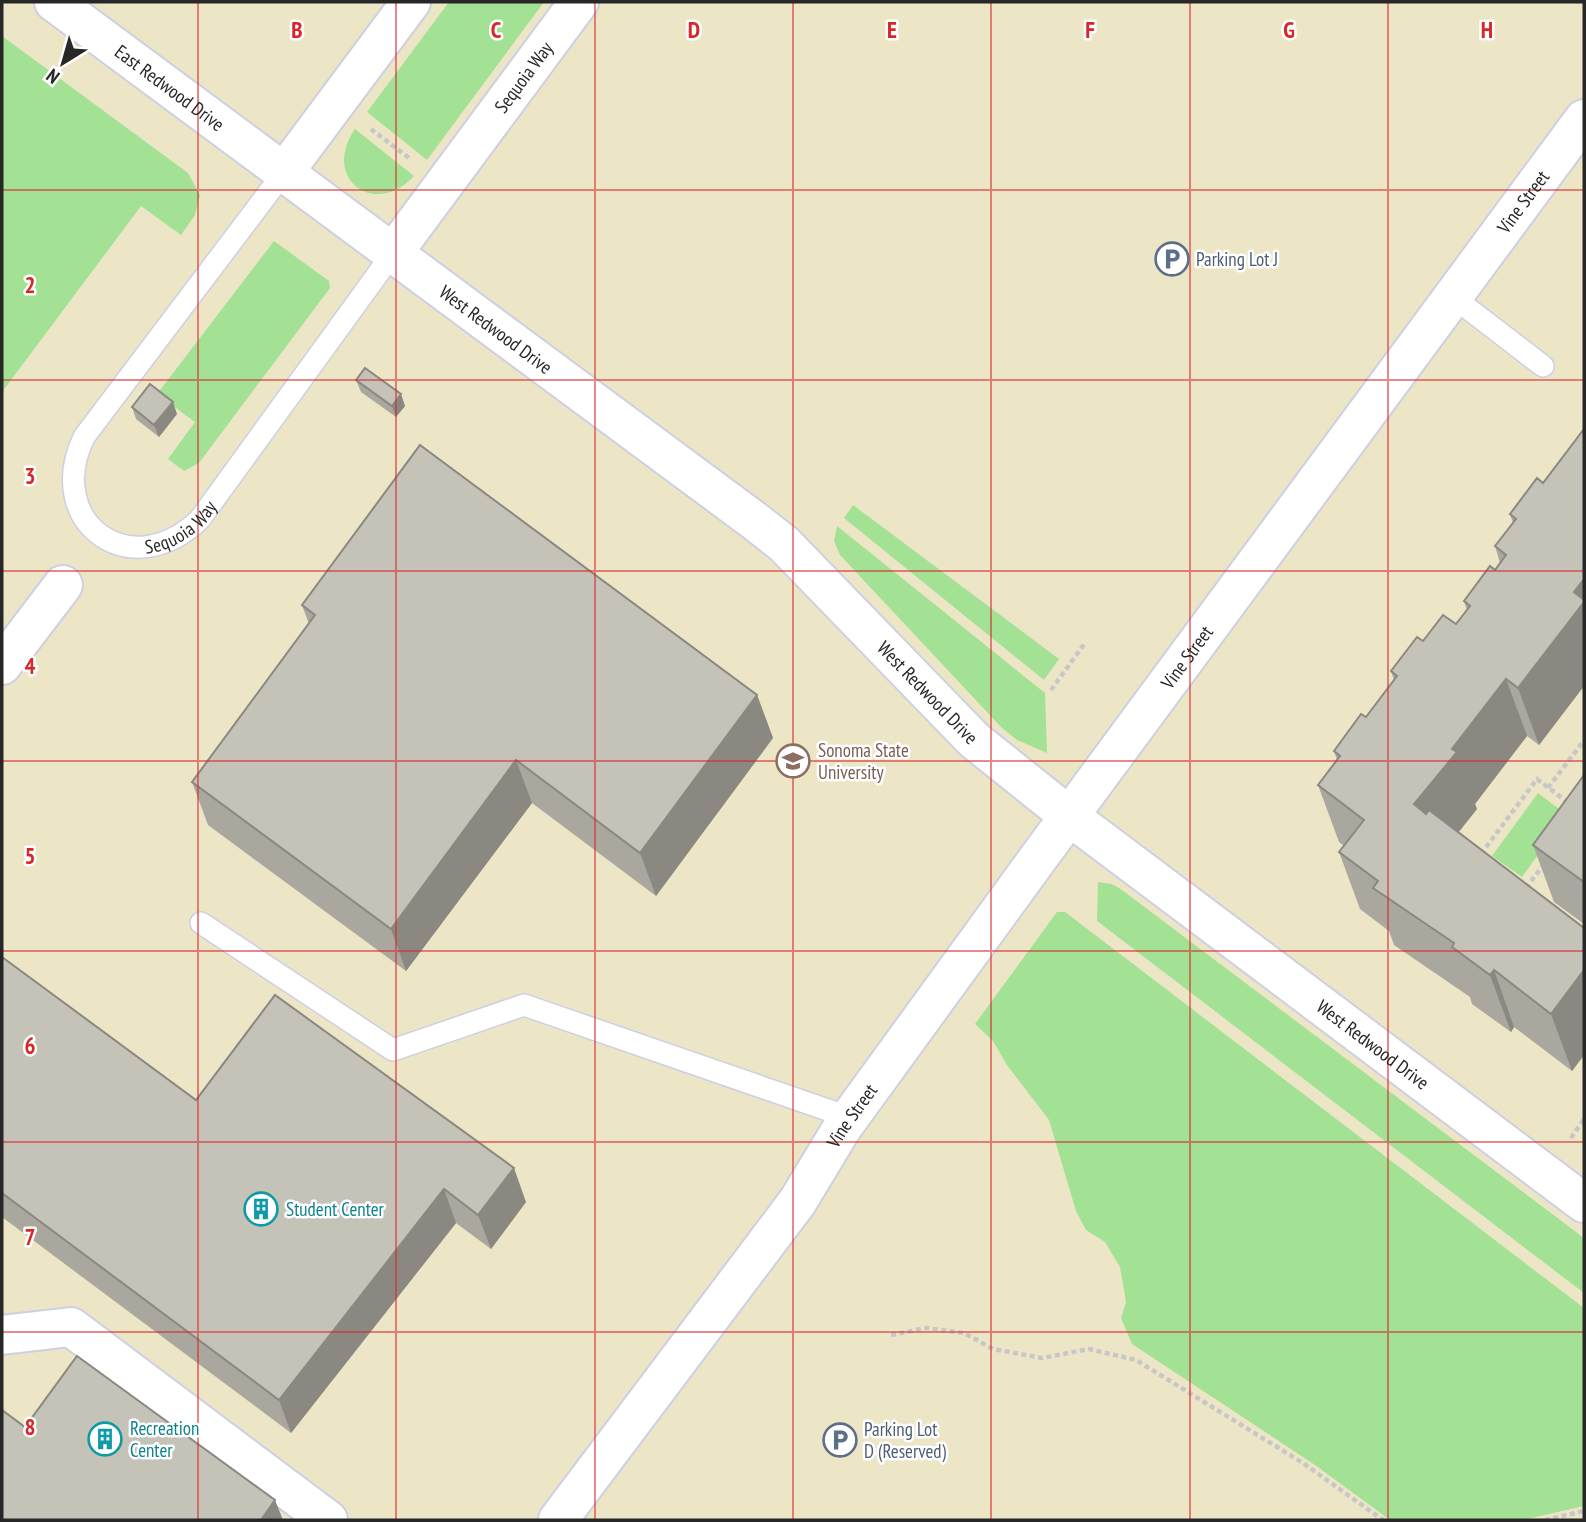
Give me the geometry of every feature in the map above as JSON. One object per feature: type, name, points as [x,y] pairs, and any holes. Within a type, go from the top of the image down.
[{"type":"street","name":"East Redwood Drive","points":[[54,2],[285,171]]},
{"type":"street","name":"Sequoia Way","points":[[285,171],[411,2]]},
{"type":"street","name":"Sequoia Way","points":[[393,253],[579,2]]},
{"type":"street","name":"Vine Street","points":[[558,1520],[798,1202],[851,1118],[1069,816],[1584,119]]},
{"type":"street","name":"West Redwood Drive","points":[[285,171],[784,544],[974,740],[1069,816],[1584,1203]]},
{"type":"street","points":[[2,665],[63,585]]},
{"type":"street","points":[[2,1335],[71,1327],[328,1520]]},
{"type":"lane","name":"Sequoia Way","points":[[285,171],[84,437],[73,459],[71,483],[78,507],[92,527],[112,542],[135,548],[160,546],[182,536],[200,519],[393,253]]},
{"type":"lane","points":[[1453,297],[1543,366]]},
{"type":"lane","points":[[201,923],[393,1050],[524,1004],[851,1118]]},
{"type":"path","points":[[369,128],[420,166]]},
{"type":"path","points":[[1051,690],[1085,643]]},
{"type":"path","points":[[1548,788],[1584,743]]},
{"type":"path","points":[[1479,857],[1537,779],[1573,806]]},
{"type":"path","points":[[1524,890],[1549,857]]},
{"type":"path","points":[[1513,882],[1534,897]]},
{"type":"path","points":[[1564,1148],[1584,1119]]},
{"type":"path","points":[[891,1335],[926,1328],[964,1333],[993,1349],[1042,1358],[1089,1349],[1136,1360],[1303,1463],[1383,1520]]},
{"type":"path","points":[[1545,1520],[1584,1511]]},
{"type":"shaded area","name":"Sonoma State University","points":[[2,2],[1584,2],[1584,1520],[2,1520]]},
{"type":"green space","points":[[449,2],[544,2],[427,160],[367,112]]},
{"type":"green space","points":[[2,36],[188,173],[200,195],[195,215],[181,235],[141,206],[2,392]]},
{"type":"green space","points":[[355,129],[414,176],[399,188],[383,194],[369,193],[357,187],[348,177],[344,163],[346,147]]},
{"type":"green space","points":[[274,241],[329,281],[330,288],[199,463],[184,471],[168,459],[195,422],[157,394]]},
{"type":"green space","points":[[853,505],[1059,659],[1044,680],[844,518]]},
{"type":"green space","points":[[837,526],[1045,693],[1047,753],[1017,740],[1001,727],[840,555],[834,541]]},
{"type":"green space","points":[[1538,793],[1567,815],[1522,877],[1492,856]]},
{"type":"green space","points":[[1098,882],[1112,884],[1122,890],[1584,1238],[1584,1293],[1097,921]]},
{"type":"green space","points":[[1057,912],[1065,912],[1584,1308],[1584,1506],[1523,1520],[1390,1520],[1315,1465],[1132,1344],[1121,1318],[1126,1302],[1120,1267],[1105,1242],[1086,1230],[1076,1211],[1049,1120],[1007,1065],[993,1041],[975,1024]]},
{"type":"building","points":[[365,368],[401,394],[392,406],[356,380]]},
{"type":"building","points":[[150,384],[173,402],[154,425],[132,407]]},
{"type":"building","points":[[1584,429],[1584,579],[1574,592],[1584,602],[1518,688],[1506,679],[1452,749],[1457,752],[1414,804],[1426,814],[1429,810],[1584,928],[1584,970],[1551,1014],[1494,970],[1490,975],[1452,947],[1454,943],[1373,888],[1378,881],[1339,852],[1364,820],[1318,785],[1340,756],[1334,751],[1361,714],[1366,717],[1397,676],[1391,671],[1417,637],[1423,641],[1443,615],[1456,624],[1470,606],[1464,601],[1490,566],[1495,570],[1506,555],[1495,546],[1516,519],[1510,514],[1537,478],[1543,483]]},
{"type":"building","points":[[420,445],[757,695],[640,853],[516,760],[391,929],[192,782],[315,615],[302,605]]},
{"type":"building","points":[[1584,775],[1584,882],[1533,845]]},
{"type":"building","name":"Student Center","points":[[2,957],[196,1100],[275,995],[514,1168],[478,1215],[444,1189],[279,1400],[2,1193]]},
{"type":"building","name":"Recreation Center","points":[[77,1356],[275,1500],[261,1520],[2,1520],[2,1410],[25,1427]]},
{"type":"place","name":"Parking Lot J","points":[[1172,259]]},
{"type":"place","name":"Sonoma State University","points":[[793,761]]},
{"type":"place","name":"Student Center","points":[[261,1209]]},
{"type":"place","name":"Recreation Center","points":[[105,1439]]},
{"type":"place","name":"Parking Lot D (Reserved)","points":[[840,1440]]}]
